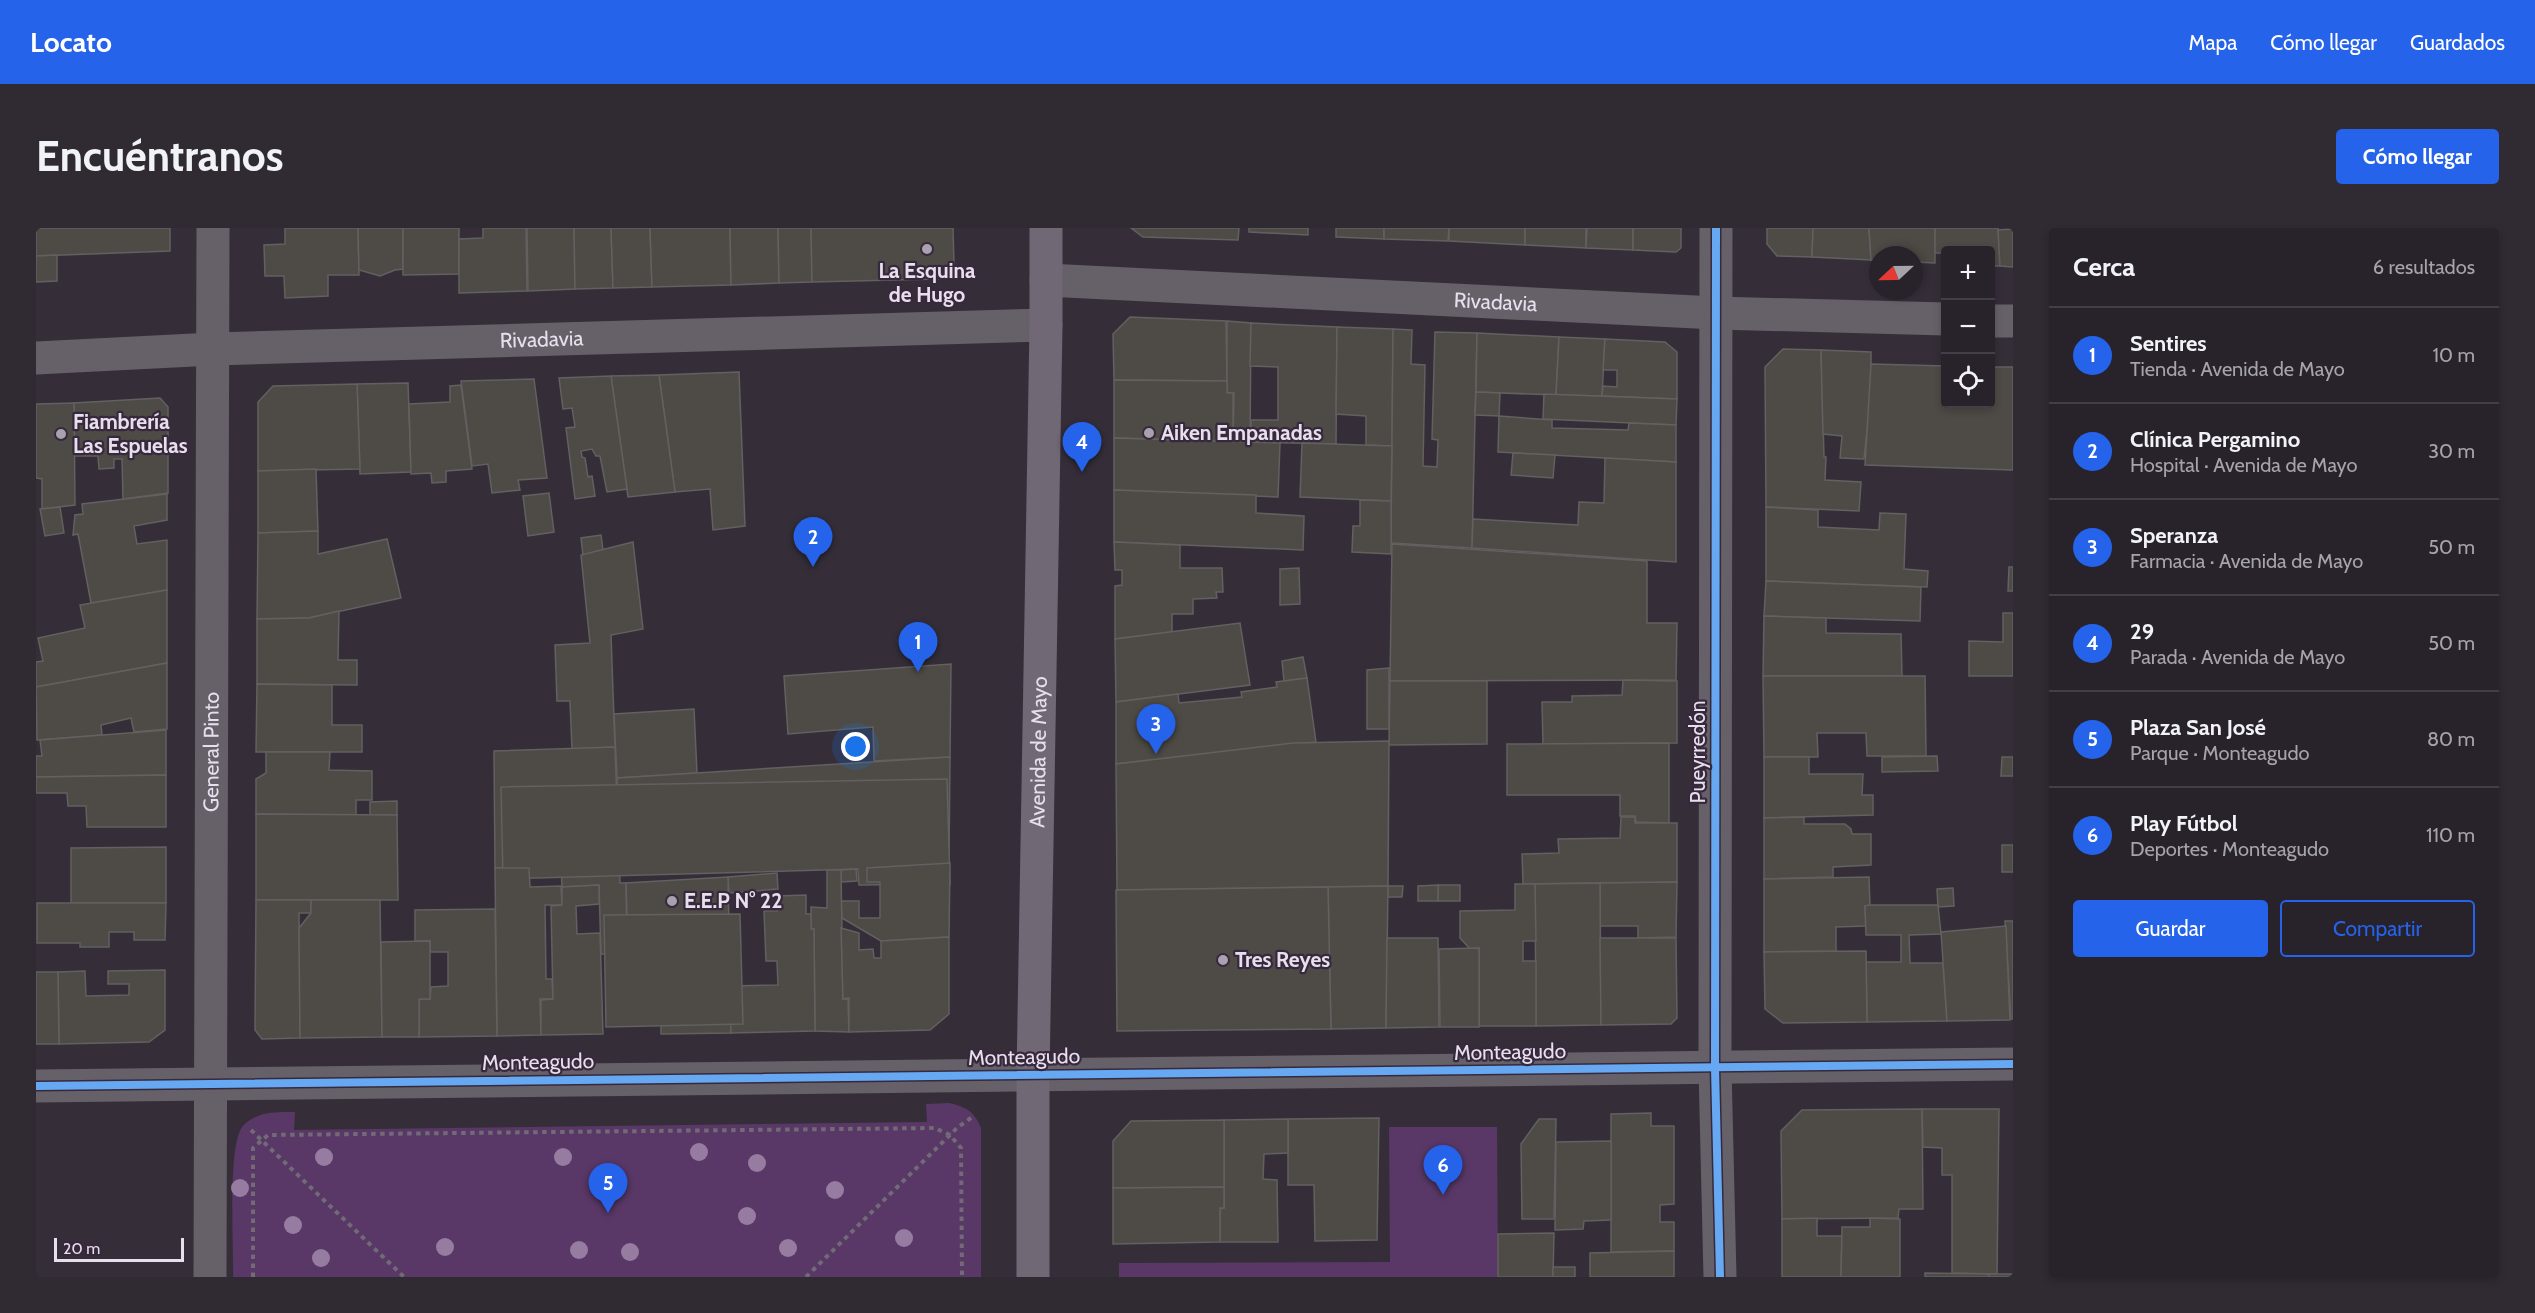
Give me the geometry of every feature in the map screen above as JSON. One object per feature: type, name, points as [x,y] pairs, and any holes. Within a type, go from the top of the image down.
[{"type":"main road","name":"Avenida de Mayo","points":[[1033,1277],[1033,1075],[1046,228]]},
{"type":"street","name":"General Pinto","points":[[210,1277],[213,228]]},
{"type":"street","name":"Pueyrredón","points":[[1716,228],[1715,1068],[1720,1277]]},
{"type":"street","name":"Rivadavia","points":[[1046,280],[1716,313],[1941,319]]},
{"type":"street","points":[[1995,321],[2013,321]]},
{"type":"street","name":"Rivadavia","points":[[36,358],[213,349],[1046,325]]},
{"type":"street","name":"Monteagudo","points":[[36,1086],[2013,1064]]},
{"type":"path","points":[[210,1083],[262,1140],[405,1277]]},
{"type":"path","points":[[806,1277],[950,1135],[976,1114]]},
{"type":"path","points":[[253,1277],[253,1148],[268,1135],[935,1128],[950,1135],[961,1148],[962,1277]]},
{"type":"shaded area","points":[[949,1103],[969,1111],[981,1128],[981,1277],[233,1277],[232,1197],[238,1136],[248,1121],[267,1113],[295,1112],[294,1130],[927,1122],[926,1104]]},
{"type":"shaded area","points":[[1389,1127],[1497,1127],[1498,1277],[1119,1277],[1119,1263],[1390,1262]]},
{"type":"building","points":[[36,228],[170,228],[170,251],[36,256]]},
{"type":"building","points":[[285,228],[358,228],[359,275],[328,275],[328,296],[285,298],[284,276],[265,276],[264,245],[285,244]]},
{"type":"building","points":[[358,228],[403,228],[403,269],[380,276],[359,270]]},
{"type":"building","points":[[403,228],[459,228],[459,274],[403,275]]},
{"type":"building","points":[[483,228],[526,228],[527,291],[459,293],[459,239],[483,238]]},
{"type":"building","points":[[527,228],[574,228],[575,289],[528,291]]},
{"type":"building","points":[[574,228],[611,228],[613,288],[575,289]]},
{"type":"building","points":[[611,228],[650,228],[652,287],[613,288]]},
{"type":"building","points":[[650,228],[730,228],[731,285],[652,287]]},
{"type":"building","points":[[730,228],[778,228],[779,283],[731,285]]},
{"type":"building","points":[[778,228],[811,228],[812,282],[779,283]]},
{"type":"building","points":[[811,228],[953,228],[954,264],[938,279],[812,282]]},
{"type":"building","points":[[1131,228],[1239,228],[1238,240],[1143,237]]},
{"type":"building","points":[[1249,228],[1308,228],[1308,235],[1249,232]]},
{"type":"building","points":[[1336,228],[1384,228],[1384,239],[1336,237]]},
{"type":"building","points":[[1384,228],[1449,228],[1448,241],[1384,239]]},
{"type":"building","points":[[1449,228],[1525,228],[1525,245],[1449,241]]},
{"type":"building","points":[[1525,228],[1586,228],[1586,248],[1525,245]]},
{"type":"building","points":[[1587,228],[1633,228],[1633,250],[1586,248]]},
{"type":"building","points":[[1633,228],[1681,228],[1681,248],[1676,252],[1633,250]]},
{"type":"building","points":[[1767,228],[1813,228],[1812,257],[1777,256],[1767,244]]},
{"type":"building","points":[[1813,228],[1869,228],[1869,260],[1812,257]]},
{"type":"building","points":[[1869,228],[1935,228],[1935,263],[1923,262],[1923,246],[1870,246]]},
{"type":"building","points":[[1935,228],[1998,228],[2000,266],[1995,266],[1995,246],[1941,246],[1941,253],[1935,253]]},
{"type":"building","points":[[2013,229],[2013,267],[2000,266],[1998,230]]},
{"type":"building","points":[[57,255],[57,281],[36,282],[36,256]]},
{"type":"building","points":[[1130,317],[1226,321],[1227,381],[1114,380],[1113,334]]},
{"type":"building","points":[[1227,321],[1251,323],[1250,442],[1233,442],[1234,393],[1227,393]]},
{"type":"building","points":[[1251,323],[1337,327],[1336,444],[1251,442],[1251,420],[1278,420],[1278,367],[1250,366]]},
{"type":"building","points":[[1337,327],[1393,329],[1392,446],[1366,445],[1366,416],[1336,414]]},
{"type":"building","points":[[1393,329],[1412,330],[1411,364],[1425,365],[1423,466],[1437,467],[1438,440],[1432,439],[1435,332],[1477,333],[1472,548],[1391,543]]},
{"type":"building","points":[[1477,333],[1559,337],[1556,395],[1476,392]]},
{"type":"building","points":[[1559,337],[1605,339],[1602,396],[1556,395]]},
{"type":"building","points":[[1605,339],[1665,342],[1677,352],[1677,399],[1602,396],[1603,386],[1617,387],[1617,370],[1603,370]]},
{"type":"building","points":[[1783,349],[1821,350],[1825,480],[1861,482],[1859,511],[1766,507],[1765,367]]},
{"type":"building","points":[[1821,350],[1871,352],[1871,393],[1864,459],[1840,458],[1842,436],[1823,434]]},
{"type":"building","points":[[1871,364],[1941,366],[1941,408],[1995,408],[1995,367],[2013,367],[2013,470],[1865,465]]},
{"type":"building","points":[[739,372],[745,526],[713,530],[710,489],[675,492],[659,375]]},
{"type":"building","points":[[659,375],[675,492],[628,497],[611,376]]},
{"type":"building","points":[[611,376],[627,489],[607,492],[600,456],[596,456],[592,449],[581,451],[582,457],[585,458],[588,477],[592,476],[595,496],[575,499],[566,428],[575,427],[572,408],[563,409],[559,378]]},
{"type":"building","points":[[534,379],[547,478],[518,480],[520,490],[492,493],[488,464],[472,466],[461,381]]},
{"type":"building","points":[[1114,380],[1227,381],[1227,393],[1233,393],[1233,441],[1114,438]]},
{"type":"building","points":[[408,383],[411,472],[360,474],[357,384]]},
{"type":"building","points":[[357,384],[360,469],[258,471],[258,402],[273,386]]},
{"type":"building","points":[[461,385],[472,469],[446,471],[446,482],[432,483],[431,473],[411,474],[409,404],[450,402],[450,386]]},
{"type":"building","points":[[1476,392],[1500,393],[1499,416],[1475,415]]},
{"type":"building","points":[[1544,394],[1677,399],[1676,425],[1543,419]]},
{"type":"building","points":[[160,398],[168,407],[168,493],[123,499],[122,459],[114,459],[114,468],[99,469],[98,456],[74,456],[74,403]]},
{"type":"building","points":[[74,403],[75,505],[42,509],[42,479],[36,478],[36,404]]},
{"type":"building","points":[[1499,416],[1552,420],[1552,428],[1628,430],[1629,423],[1676,425],[1676,462],[1498,452]]},
{"type":"building","points":[[1114,438],[1280,443],[1278,497],[1114,490]]},
{"type":"building","points":[[1302,443],[1392,446],[1391,501],[1300,497]]},
{"type":"building","points":[[1513,453],[1555,455],[1553,478],[1511,475]]},
{"type":"building","points":[[1605,458],[1676,462],[1676,562],[1472,548],[1473,519],[1578,525],[1579,502],[1604,503]]},
{"type":"building","points":[[316,469],[318,531],[258,533],[258,471]]},
{"type":"building","points":[[1114,490],[1256,495],[1256,513],[1304,516],[1303,550],[1114,542]]},
{"type":"building","points":[[549,493],[554,532],[528,536],[523,496]]},
{"type":"building","points":[[167,494],[167,520],[134,526],[137,544],[167,540],[167,590],[91,603],[78,534],[73,535],[75,515],[83,514],[82,504]]},
{"type":"building","points":[[1360,500],[1391,501],[1391,554],[1352,552],[1353,526],[1360,526]]},
{"type":"building","points":[[60,507],[64,533],[45,536],[40,509]]},
{"type":"building","points":[[1766,507],[1818,510],[1818,527],[1879,530],[1880,513],[1906,514],[1904,569],[1928,571],[1927,587],[1766,581]]},
{"type":"building","points":[[318,531],[318,554],[387,539],[401,598],[309,618],[257,619],[258,533]]},
{"type":"building","points":[[601,535],[603,550],[583,555],[581,538]]},
{"type":"building","points":[[633,542],[643,629],[611,635],[615,747],[572,749],[570,701],[557,701],[555,645],[590,643],[581,555]]},
{"type":"building","points":[[1114,542],[1180,545],[1180,568],[1222,568],[1223,592],[1216,592],[1217,598],[1193,599],[1193,614],[1172,614],[1172,632],[1115,639],[1115,586],[1122,585],[1122,570],[1115,570]]},
{"type":"building","points":[[1392,544],[1647,561],[1647,623],[1677,623],[1676,680],[1390,681]]},
{"type":"building","points":[[2009,567],[2013,567],[2013,591],[2008,591]]},
{"type":"building","points":[[1299,568],[1300,604],[1280,605],[1280,569]]},
{"type":"building","points":[[1766,581],[1921,587],[1920,621],[1764,616]]},
{"type":"building","points":[[167,590],[167,663],[36,687],[36,662],[43,661],[38,638],[85,628],[80,605]]},
{"type":"building","points":[[339,611],[338,660],[357,660],[357,685],[257,684],[257,619],[309,618]]},
{"type":"building","points":[[2003,613],[2013,613],[2013,676],[1969,676],[1969,641],[2003,642]]},
{"type":"building","points":[[1764,616],[1826,618],[1826,633],[1901,634],[1902,676],[1763,676]]},
{"type":"building","points":[[1240,623],[1250,685],[1116,702],[1115,639]]},
{"type":"building","points":[[1303,657],[1307,678],[1284,681],[1282,661]]},
{"type":"building","points":[[167,663],[167,729],[134,732],[131,718],[101,725],[102,735],[37,740],[36,687]]},
{"type":"building","points":[[951,664],[950,757],[874,761],[873,727],[788,734],[784,676]]},
{"type":"building","points":[[1389,668],[1389,729],[1367,729],[1367,670]]},
{"type":"building","points":[[1763,676],[1925,676],[1926,756],[1867,756],[1866,733],[1817,733],[1818,757],[1764,757]]},
{"type":"building","points":[[1307,678],[1316,742],[1116,764],[1116,702],[1178,694],[1179,703],[1242,697],[1241,692],[1277,687],[1276,682]]},
{"type":"building","points":[[1623,680],[1677,681],[1677,743],[1543,744],[1542,702],[1572,702],[1572,696],[1622,695]]},
{"type":"building","points":[[1390,681],[1487,681],[1487,744],[1389,745]]},
{"type":"building","points":[[257,684],[332,685],[332,725],[362,725],[362,752],[256,752]]},
{"type":"building","points":[[694,709],[697,773],[617,778],[614,714]]},
{"type":"building","points":[[166,730],[166,775],[36,777],[36,756],[42,756],[40,740]]},
{"type":"building","points":[[1389,741],[1388,886],[1117,890],[1116,764],[1293,743]]},
{"type":"building","points":[[1669,743],[1669,823],[1636,822],[1635,816],[1620,816],[1620,795],[1507,795],[1507,744]]},
{"type":"building","points":[[615,747],[620,883],[626,883],[627,954],[601,954],[599,885],[562,887],[561,867],[495,868],[494,751]]},
{"type":"building","points":[[266,752],[330,752],[329,770],[372,771],[372,800],[356,800],[356,815],[256,814],[256,779],[266,773]]},
{"type":"building","points":[[1937,756],[1938,771],[1882,772],[1882,757]]},
{"type":"building","points":[[950,757],[949,863],[881,867],[882,785],[857,787],[860,825],[619,841],[617,778]]},
{"type":"building","points":[[1764,757],[1809,757],[1809,774],[1863,774],[1862,795],[1873,795],[1873,815],[1764,818]]},
{"type":"building","points":[[2002,757],[2013,757],[2013,776],[2001,776]]},
{"type":"building","points":[[166,775],[166,827],[87,827],[86,806],[68,806],[67,793],[36,793],[36,777]]},
{"type":"building","name":"E.E.P N° 22","points":[[947,779],[950,884],[859,885],[858,869],[503,879],[501,787]]},
{"type":"building","points":[[397,801],[397,815],[370,815],[370,802]]},
{"type":"building","points":[[256,814],[397,815],[398,900],[256,900]]},
{"type":"building","points":[[1621,817],[1635,817],[1635,823],[1677,823],[1677,882],[1523,884],[1522,854],[1559,853],[1558,839],[1620,838]]},
{"type":"building","points":[[1804,817],[1804,824],[1845,824],[1851,829],[1852,834],[1871,834],[1871,865],[1833,867],[1833,877],[1764,879],[1764,818]]},
{"type":"building","points":[[2002,845],[2013,845],[2013,872],[2002,872]]},
{"type":"building","points":[[166,847],[166,903],[71,903],[71,848]]},
{"type":"building","points":[[950,863],[949,937],[881,941],[842,918],[841,901],[859,901],[859,918],[880,918],[880,882],[867,882],[867,868]]},
{"type":"building","points":[[495,868],[529,868],[530,887],[561,886],[562,905],[545,905],[546,979],[552,979],[553,999],[540,999],[541,1035],[497,1036]]},
{"type":"building","points":[[856,869],[857,881],[841,882],[841,870]]},
{"type":"building","points":[[827,870],[841,870],[843,999],[848,999],[849,1032],[815,1031],[814,929],[811,929],[811,907],[827,908]]},
{"type":"building","points":[[777,873],[778,889],[729,893],[728,877]]},
{"type":"building","points":[[728,877],[731,1033],[661,1034],[661,982],[662,978],[669,976],[668,960],[706,960],[705,953],[628,954],[626,883]]},
{"type":"building","points":[[1869,877],[1870,906],[1865,906],[1866,926],[1836,927],[1836,951],[1764,952],[1764,879]]},
{"type":"building","points":[[1677,882],[1676,937],[1638,938],[1638,926],[1600,926],[1600,883]]},
{"type":"building","points":[[1600,883],[1601,1025],[1536,1026],[1535,884]]},
{"type":"building","points":[[1515,884],[1535,884],[1536,941],[1523,941],[1523,961],[1536,961],[1536,1026],[1479,1026],[1479,948],[1470,949],[1460,938],[1460,911],[1515,910]]},
{"type":"building","points":[[599,885],[599,904],[576,906],[577,934],[600,933],[603,1034],[541,1035],[541,1000],[553,999],[551,906],[562,905],[562,887]]},
{"type":"building","points":[[1438,885],[1460,885],[1460,901],[1438,901]]},
{"type":"building","points":[[1438,885],[1438,901],[1418,901],[1418,886]]},
{"type":"building","points":[[1388,886],[1403,886],[1402,897],[1387,897]]},
{"type":"building","points":[[1388,886],[1386,1028],[1331,1029],[1328,887]]},
{"type":"building","name":"Tres Reyes","points":[[1328,887],[1331,1029],[1117,1031],[1116,890]]},
{"type":"building","points":[[1953,888],[1954,906],[1938,907],[1937,889]]},
{"type":"building","points":[[806,895],[806,914],[811,914],[811,929],[814,929],[815,1031],[731,1033],[730,986],[778,985],[777,961],[766,961],[764,911],[777,911],[777,896]]},
{"type":"building","points":[[256,900],[311,900],[311,913],[299,913],[300,1038],[262,1039],[255,1030]]},
{"type":"building","points":[[311,900],[380,900],[382,1037],[300,1038],[299,928],[311,913]]},
{"type":"building","points":[[37,903],[166,903],[165,940],[134,940],[134,932],[109,932],[109,947],[80,947],[80,943],[37,943]]},
{"type":"building","points":[[1938,905],[1941,934],[1909,935],[1910,963],[1943,963],[1947,1021],[1867,1022],[1866,962],[1901,962],[1901,935],[1866,935],[1865,906]]},
{"type":"building","points":[[495,909],[497,1036],[419,1037],[419,999],[430,999],[431,987],[448,986],[448,952],[430,952],[430,941],[415,941],[415,910]]},
{"type":"building","points":[[740,914],[743,1024],[606,1027],[604,915]]},
{"type":"building","points":[[2005,921],[2013,921],[2013,1019],[2011,1019]]},
{"type":"building","points":[[2006,926],[2010,1020],[1947,1021],[1941,932]]},
{"type":"building","points":[[841,928],[859,933],[859,950],[873,949],[874,958],[881,958],[881,941],[949,937],[949,1014],[930,1030],[849,1032],[849,998],[843,999]]},
{"type":"building","points":[[1387,938],[1438,938],[1439,1027],[1386,1028]]},
{"type":"building","points":[[1600,938],[1676,938],[1677,1018],[1671,1024],[1601,1025]]},
{"type":"building","points":[[430,941],[430,999],[419,999],[419,1037],[382,1037],[381,942]]},
{"type":"building","points":[[1479,948],[1479,1027],[1440,1027],[1439,949]]},
{"type":"building","points":[[1866,951],[1867,1022],[1783,1023],[1765,1009],[1764,952]]},
{"type":"building","points":[[165,970],[165,1030],[149,1042],[59,1044],[58,972],[85,971],[86,996],[129,995],[129,984],[108,984],[108,971]]},
{"type":"building","points":[[36,972],[58,972],[59,1044],[36,1044]]},
{"type":"building","points":[[1922,1109],[1923,1209],[1899,1209],[1898,1218],[1782,1219],[1781,1131],[1802,1110]]},
{"type":"building","points":[[1922,1109],[1999,1109],[1997,1274],[1952,1273],[1952,1175],[1942,1175],[1942,1148],[1923,1147]]},
{"type":"building","points":[[1651,1113],[1651,1126],[1674,1126],[1674,1204],[1660,1205],[1660,1222],[1674,1222],[1674,1251],[1611,1252],[1611,1114]]},
{"type":"building","points":[[1379,1118],[1377,1240],[1315,1241],[1314,1185],[1288,1185],[1288,1119]]},
{"type":"building","points":[[1288,1119],[1288,1153],[1264,1154],[1263,1179],[1277,1180],[1278,1242],[1220,1242],[1220,1209],[1224,1208],[1224,1120]]},
{"type":"building","points":[[1539,1119],[1556,1119],[1554,1219],[1522,1219],[1521,1144]]},
{"type":"building","points":[[1224,1120],[1224,1187],[1113,1188],[1113,1141],[1131,1121]]},
{"type":"building","points":[[1611,1141],[1611,1220],[1584,1221],[1583,1229],[1555,1230],[1556,1142]]},
{"type":"building","points":[[1224,1187],[1224,1208],[1220,1208],[1220,1242],[1113,1244],[1113,1188]]},
{"type":"building","points":[[1817,1218],[1817,1236],[1842,1236],[1841,1277],[1782,1277],[1782,1219]]},
{"type":"building","points":[[1870,1218],[1900,1219],[1900,1277],[1841,1277],[1842,1227],[1870,1227]]},
{"type":"building","points":[[1554,1233],[1553,1277],[1498,1277],[1498,1234]]},
{"type":"building","points":[[1674,1251],[1674,1277],[1590,1277],[1590,1253]]},
{"type":"building","points":[[1553,1267],[1575,1267],[1575,1277],[1553,1277]]},
{"type":"building","points":[[1925,1273],[1989,1274],[1989,1277],[1925,1277]]},
{"type":"building","points":[[1989,1274],[2013,1274],[2013,1277],[1989,1277]]},
{"type":"cycle path","points":[[1716,228],[1715,1068],[1720,1277]]},
{"type":"cycle path","points":[[36,1086],[2013,1064]]},
{"type":"place","name":"La Esquina de Hugo","points":[[927,249]]},
{"type":"place","name":"Aiken Empanadas","points":[[1149,433]]},
{"type":"place","name":"Fiambrería Las Espuelas","points":[[61,434]]},
{"type":"place","name":"29","points":[[1082,472]]},
{"type":"place","name":"Clínica Pergamino","points":[[813,567]]},
{"type":"place","name":"Sentires","points":[[918,672]]},
{"type":"place","name":"Speranza","points":[[1156,754]]},
{"type":"place","name":"E.E.P N° 22","points":[[672,901]]},
{"type":"place","name":"Tres Reyes","points":[[1223,960]]},
{"type":"place","name":"Play Fútbol","points":[[1443,1195]]},
{"type":"place","name":"Plaza San José","points":[[608,1213]]}]
